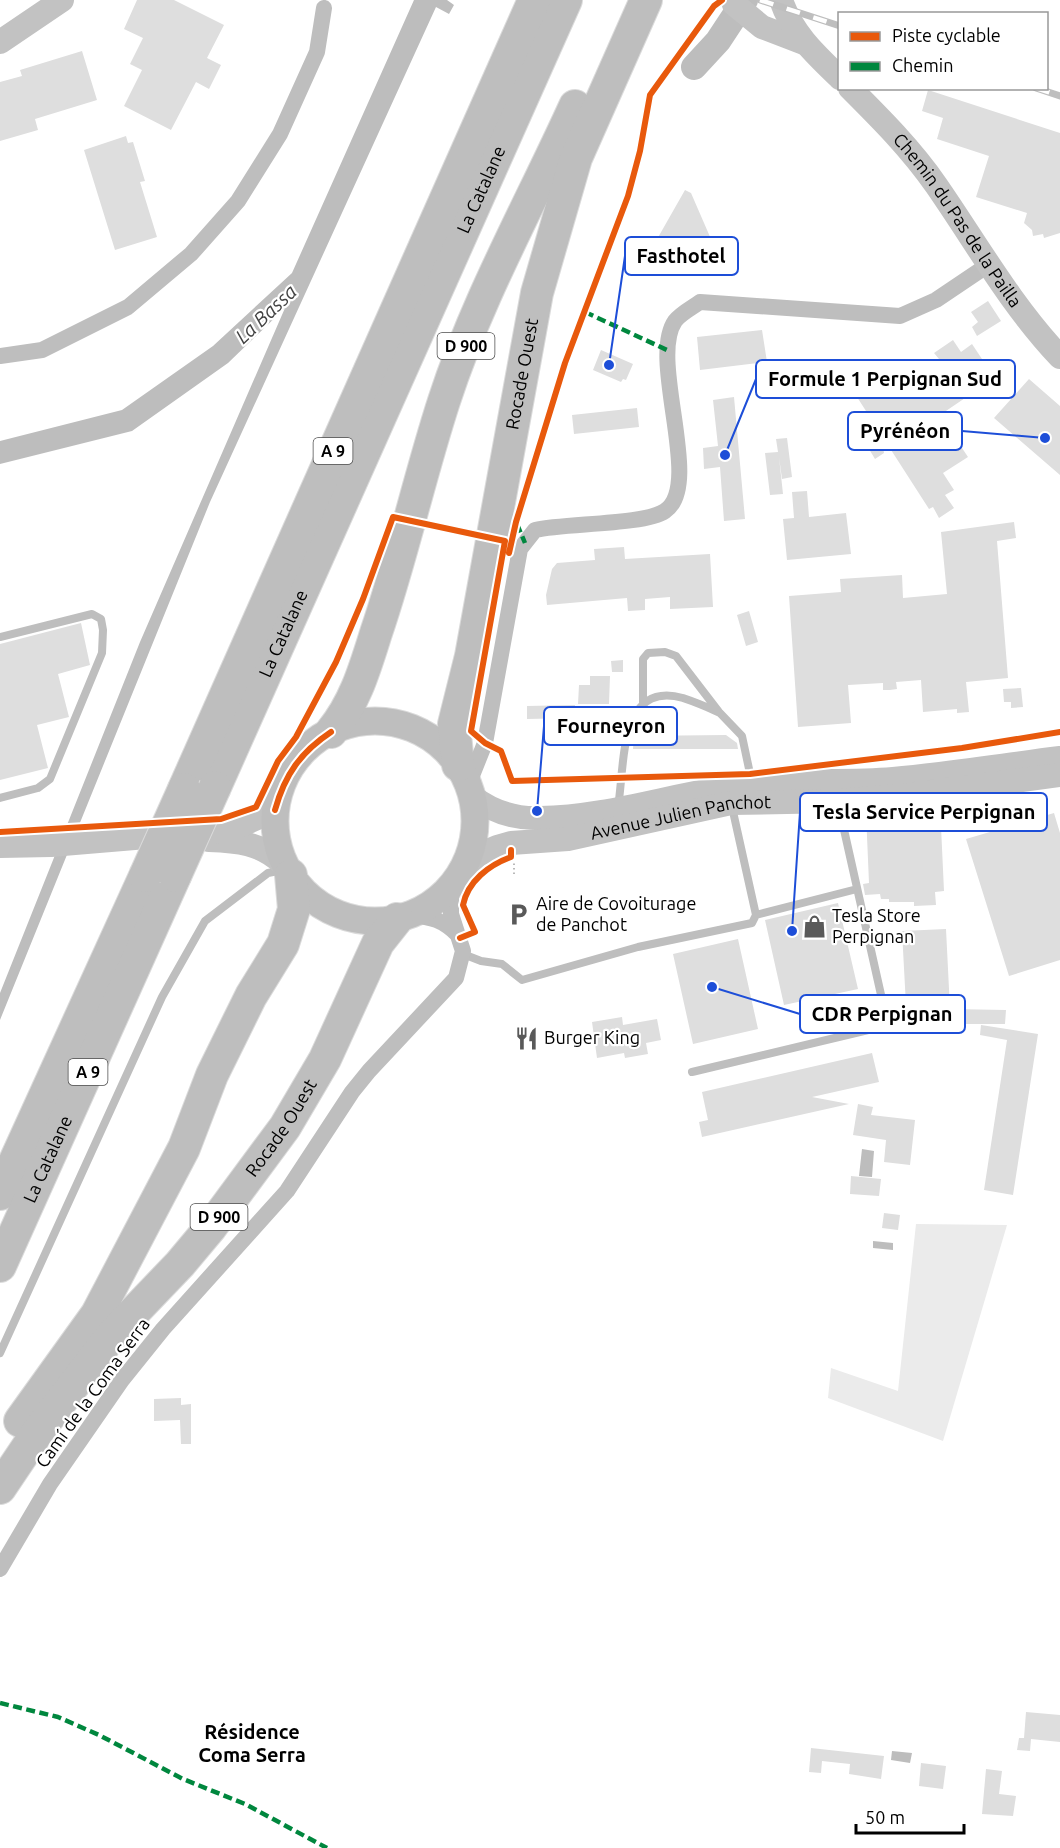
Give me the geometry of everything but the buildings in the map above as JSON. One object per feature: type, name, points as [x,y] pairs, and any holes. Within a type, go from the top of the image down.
[{"type":"highway","name":"Rocade Ouest","points":[[331,732],[351,702],[368,657],[395,575],[445,399],[480,311],[575,131],[622,20],[646,0]]},
{"type":"highway","name":"La Catalane","points":[[0,1266],[160,876],[184,789],[547,6]]},
{"type":"highway","name":"La Catalane","points":[[0,1194],[160,876],[215,787],[497,116]]},
{"type":"highway","name":"Rocade Ouest","points":[[470,775],[453,737],[454,724],[471,656],[537,293],[560,207],[575,131]]},
{"type":"highway","points":[[0,1451],[97,1314],[183,1148],[212,1074],[227,1043],[251,996],[283,944],[294,909],[287,869]]},
{"type":"highway","name":"Rocade Ouest","points":[[0,1488],[39,1430],[112,1335],[212,1227],[285,1127],[326,1059],[378,943],[404,917]]},
{"type":"main road","points":[[0,42],[62,0]]},
{"type":"main road","points":[[781,0],[788,21],[806,44],[838,76]]},
{"type":"main road","points":[[740,8],[806,44]]},
{"type":"main road","name":"Chemin du Pas de la Pailla","points":[[852,90],[901,140],[935,184],[1029,323],[1060,357]]},
{"type":"main road","points":[[93,842],[234,841],[270,852],[313,900],[344,917],[372,921],[404,917],[439,897],[454,882],[471,848],[475,831],[470,775],[429,736],[391,722],[371,721],[331,732],[311,745],[295,763],[282,784],[275,810],[276,837],[287,869]]},
{"type":"main road","name":"Avenue Julien Panchot","points":[[470,775],[486,806],[510,816],[539,819],[615,820],[673,814],[731,803],[835,792],[893,779],[1060,758]]},
{"type":"main road","name":"Avenue Julien Panchot","points":[[454,882],[478,855],[497,847],[511,843],[568,839],[615,820],[708,789],[798,781],[835,792],[908,795],[1060,775]]},
{"type":"main road","points":[[0,846],[51,845],[218,831],[237,827],[275,810]]},
{"type":"main road","points":[[0,856],[51,845]]},
{"type":"street","points":[[0,356],[42,350],[128,307],[191,254],[238,201],[280,134],[317,52],[324,8]]},
{"type":"street","points":[[470,775],[490,721],[520,549],[535,530],[550,526],[648,519],[667,511],[680,488],[667,350],[675,321],[700,302],[900,316],[936,300],[988,265]]},
{"type":"street","points":[[454,882],[451,914],[462,946]]},
{"type":"street","points":[[404,917],[435,918],[446,923],[462,946]]},
{"type":"street","name":"Camí de la Coma Serra","points":[[0,1569],[50,1484],[123,1380],[163,1329],[280,1201],[352,1092],[456,978],[462,946]]},
{"type":"lane","points":[[0,637],[92,614],[101,619],[103,630],[102,653],[50,779],[38,788],[0,798]]},
{"type":"lane","points":[[643,702],[643,659],[648,653],[665,652],[676,656],[719,712],[741,736],[752,784],[738,795],[684,800],[673,814]]},
{"type":"lane","points":[[615,820],[628,731],[634,712],[643,702],[665,696],[682,698],[719,712]]},
{"type":"lane","points":[[462,946],[482,961],[504,960],[522,980],[638,947],[752,923],[756,915],[731,803],[756,789],[789,786],[798,781]]},
{"type":"lane","points":[[692,1072],[885,1026],[886,1017],[835,792]]},
{"type":"lane","points":[[0,1353],[162,997],[197,931],[205,921],[268,873],[287,869]]},
{"type":"lane","points":[[756,915],[857,889]]},
{"type":"path","points":[[511,857],[514,859],[514,874]]},
{"type":"shaded area","points":[[916,1224],[1007,1225],[943,1441],[828,1398],[831,1368],[898,1391]]},
{"type":"water","points":[[414,0],[447,0],[454,5],[449,14],[436,7],[210,502],[0,1020],[0,993],[140,642],[285,308],[228,363],[132,431],[0,464],[0,441],[122,410],[213,346],[292,273]]},
{"type":"water","points":[[862,1149],[874,1151],[872,1177],[859,1176]]},
{"type":"water","points":[[873,1241],[893,1243],[893,1250],[873,1248]]},
{"type":"water","points":[[892,1751],[912,1753],[910,1763],[891,1760]]},
{"type":"waterway","name":"La Bassa","points":[[694,67],[718,41],[745,0]]},
{"type":"railway","points":[[760,0],[838,25]]},
{"type":"railway","points":[[1042,90],[1060,96]]},
{"type":"marked path","points":[[585,312],[667,350]]},
{"type":"marked path","points":[[517,524],[525,543]]},
{"type":"marked path","points":[[0,1703],[58,1717],[99,1735],[183,1779],[245,1804],[327,1848]]},
{"type":"cycle path","points":[[509,553],[516,522],[565,363],[628,196],[640,151],[650,95],[714,6],[722,0]]},
{"type":"cycle path","points":[[0,832],[221,819],[256,807],[278,761],[296,737],[336,662],[363,599],[393,517],[505,541],[471,731],[485,743],[501,751],[512,781],[750,774],[962,748],[1060,732]]},
{"type":"cycle path","points":[[275,810],[284,785],[296,765],[311,748],[331,732]]},
{"type":"cycle path","points":[[460,938],[475,932],[463,905],[470,888],[487,869],[511,857],[511,850]]},
{"type":"place","name":"Fasthotel","points":[[609,365]]},
{"type":"place","name":"Pyrénéon","points":[[1045,438]]},
{"type":"place","name":"Formule 1 Perpignan Sud","points":[[725,455]]},
{"type":"place","name":"Fourneyron","points":[[537,811]]},
{"type":"place","name":"Aire de Covoiturage de Panchot","points":[[518,914]]},
{"type":"place","name":"Tesla Store Perpignan","points":[[814,926]]},
{"type":"place","name":"Tesla Service Perpignan","points":[[792,931]]},
{"type":"place","name":"CDR Perpignan","points":[[712,987]]},
{"type":"place","name":"Burger King","points":[[526,1038]]},
{"type":"district","name":"Résidence Coma Serra","points":[[252,1744]]}]
